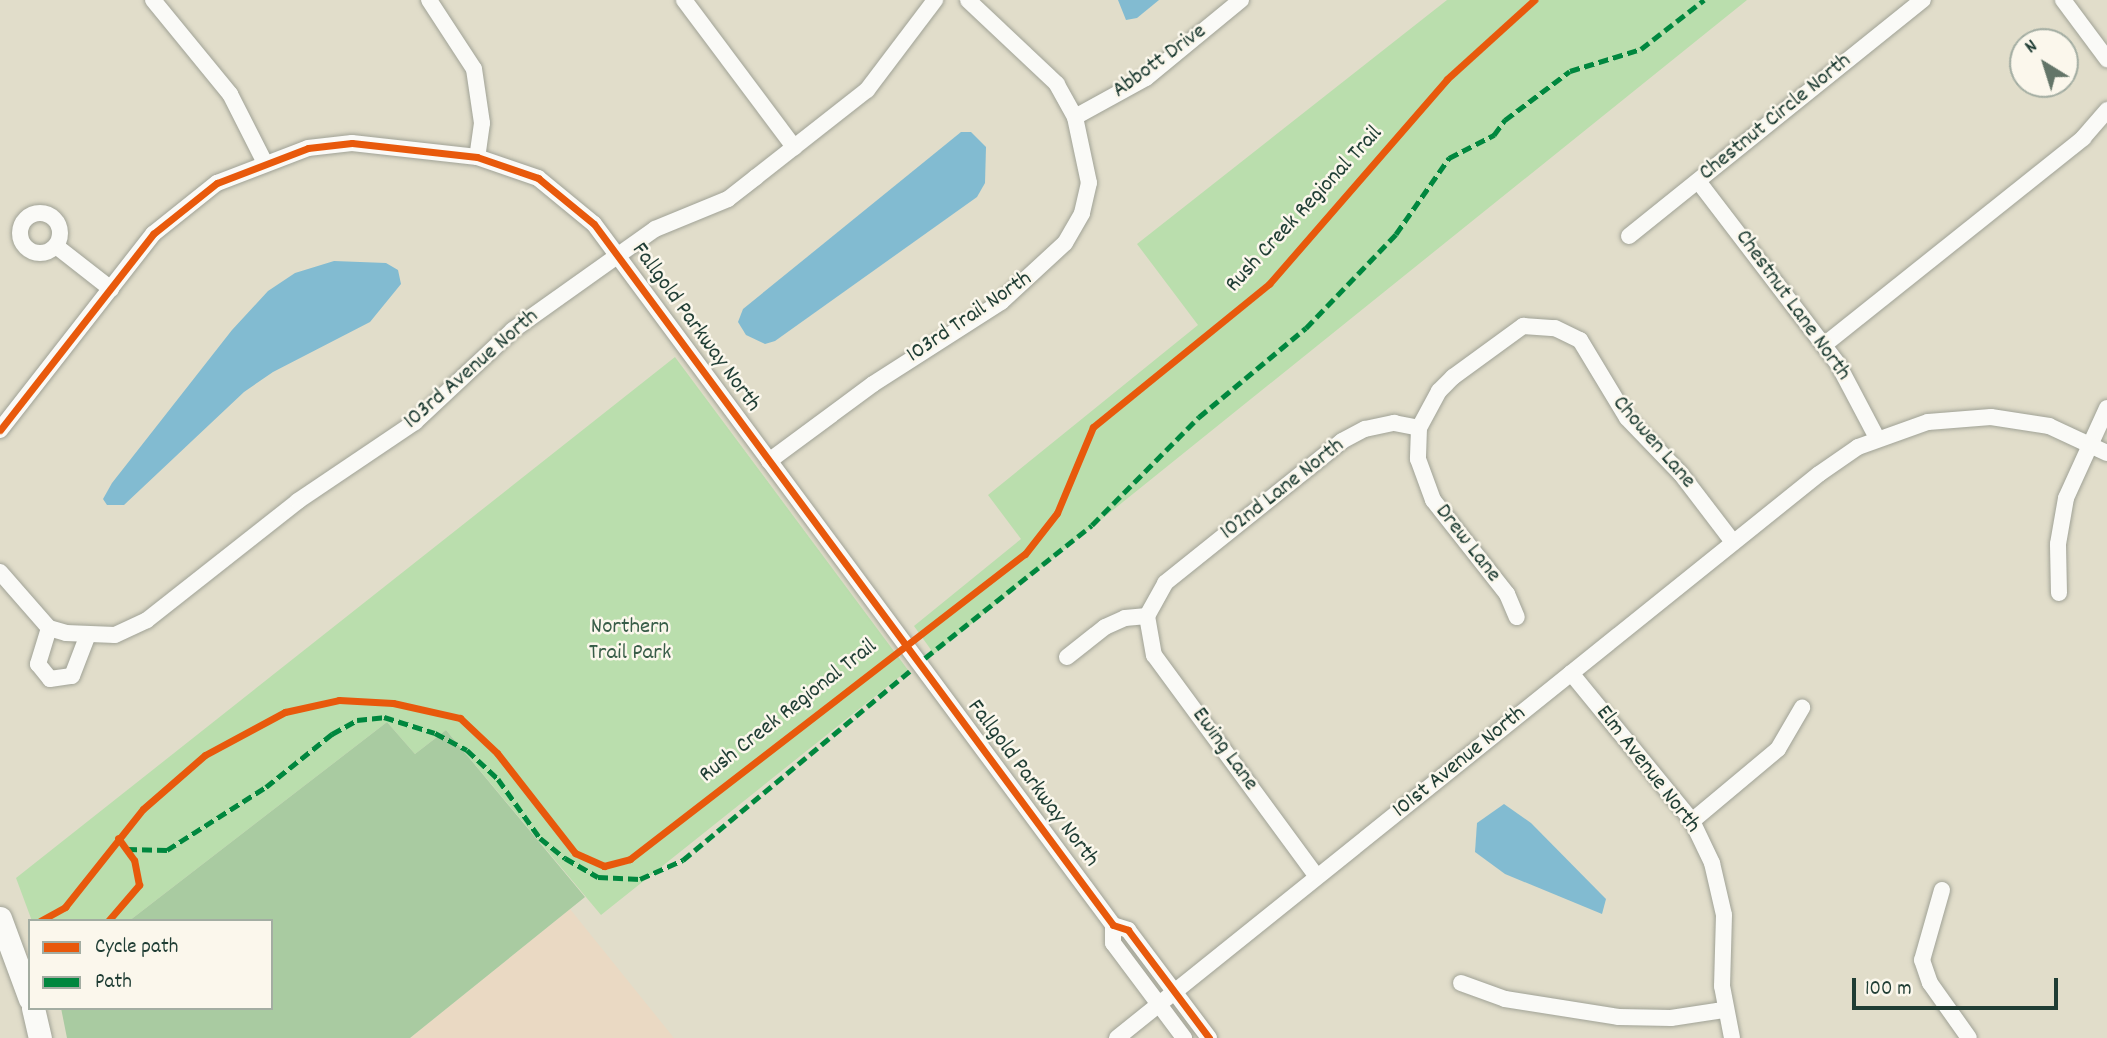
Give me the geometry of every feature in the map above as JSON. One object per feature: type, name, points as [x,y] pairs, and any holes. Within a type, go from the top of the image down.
[{"type":"main road","points":[[0,918],[28,994]]},
{"type":"main road","points":[[33,1010],[40,1038]]},
{"type":"street","points":[[153,0],[230,94],[264,161]]},
{"type":"street","points":[[429,0],[474,69],[482,123],[477,157]]},
{"type":"street","points":[[684,0],[793,147]]},
{"type":"street","name":"103rd Avenue North","points":[[87,637],[114,635],[147,620],[298,501],[415,422],[513,330],[655,229],[728,199],[867,90],[935,0]]},
{"type":"street","name":"103rd Trail North","points":[[769,461],[873,384],[1001,302],[1065,243],[1082,213],[1088,184],[1074,117],[1057,84],[968,0]]},
{"type":"street","name":"Abbott Drive","points":[[1074,117],[1146,78],[1241,0]]},
{"type":"street","name":"Chestnut Circle North","points":[[1629,236],[1923,0]]},
{"type":"street","points":[[2063,0],[2107,59]]},
{"type":"street","points":[[1824,345],[2083,138],[2107,110]]},
{"type":"street","name":"Fallgold Parkway North","points":[[0,430],[153,234],[181,208],[217,183],[264,161],[308,148],[352,144],[477,157],[538,178],[566,197],[617,255],[1113,925],[1128,930],[1209,1038]]},
{"type":"street","name":"Chestnut Lane North","points":[[1698,181],[1824,345],[1850,384],[1877,438]]},
{"type":"street","points":[[56,246],[111,289]]},
{"type":"street","name":"Chowen Lane","points":[[1419,428],[1439,391],[1453,377],[1503,337],[1524,327],[1541,325],[1580,340],[1627,418],[1681,474],[1733,542]]},
{"type":"street","points":[[2059,593],[2060,523],[2074,475],[2107,408]]},
{"type":"street","name":"101st Avenue North","points":[[1117,1038],[1733,542],[1802,488],[1877,438],[1928,422],[1991,417],[2049,426],[2107,453]]},
{"type":"street","name":"102nd Lane North","points":[[1147,616],[1165,583],[1342,441],[1365,429],[1394,423],[1419,428]]},
{"type":"street","name":"Drew Lane","points":[[1419,428],[1418,459],[1433,500],[1507,594],[1517,617]]},
{"type":"street","points":[[0,572],[49,628],[87,637],[72,676],[50,679],[38,664],[49,628]]},
{"type":"street","points":[[1067,657],[1105,627],[1125,618],[1147,616]]},
{"type":"street","name":"Ewing Lane","points":[[1147,616],[1154,655],[1317,877]]},
{"type":"street","name":"Elm Avenue North","points":[[1571,673],[1692,821],[1720,890],[1725,934],[1723,1010],[1732,1038]]},
{"type":"street","points":[[1692,821],[1778,749],[1802,708]]},
{"type":"street","points":[[1941,891],[1922,960],[1930,982],[1969,1038]]},
{"type":"street","name":"Fallgold Parkway North","points":[[1113,925],[1113,943],[1184,1038]]},
{"type":"street","points":[[1461,982],[1505,999],[1605,1015],[1671,1018],[1723,1010]]},
{"type":"shaded area","points":[[570,909],[674,1038],[410,1038]]},
{"type":"green space","points":[[1447,0],[1747,0],[934,654],[914,626],[1021,539],[988,495],[1198,325],[1137,244]]},
{"type":"green space","name":"Northern Trail Park","points":[[675,357],[908,670],[601,915],[446,730],[415,754],[387,722],[132,919],[31,919],[16,878]]},
{"type":"green space","points":[[387,722],[415,754],[446,730],[585,897],[410,1038],[67,1038],[61,1010],[273,1010],[273,919],[132,919]]},
{"type":"water","points":[[1118,0],[1159,0],[1137,18],[1126,20]]},
{"type":"water","points":[[961,132],[971,132],[986,147],[985,183],[977,197],[775,341],[765,344],[746,335],[738,322],[743,309]]},
{"type":"water","points":[[334,261],[386,263],[398,270],[401,284],[370,322],[273,372],[244,392],[124,505],[107,505],[103,499],[112,483],[232,330],[268,291],[295,273]]},
{"type":"water","points":[[1504,804],[1531,823],[1606,899],[1602,914],[1505,874],[1475,852],[1477,823]]},
{"type":"marked path","points":[[925,658],[1092,525],[1199,417],[1306,328],[1396,234],[1449,158],[1494,135],[1505,120],[1570,71],[1641,49],[1704,0]]},
{"type":"marked path","points":[[127,849],[167,850],[266,787],[332,734],[357,720],[384,717],[435,733],[467,750],[498,779],[540,838],[565,858],[598,877],[640,879],[683,860],[911,670]]},
{"type":"cycle path","name":"Rush Creek Regional Trail","points":[[44,919],[65,907],[143,809],[205,755],[285,712],[339,700],[393,703],[460,718],[497,753],[575,853],[604,866],[630,859],[1025,554],[1057,513],[1093,427],[1269,284],[1447,79],[1534,0]]},
{"type":"cycle path","points":[[0,430],[153,234],[217,183],[308,148],[352,143],[477,157],[538,178],[594,224],[1113,925],[1128,930],[1209,1038]]},
{"type":"cycle path","points":[[110,919],[139,885],[134,860],[118,838]]}]
